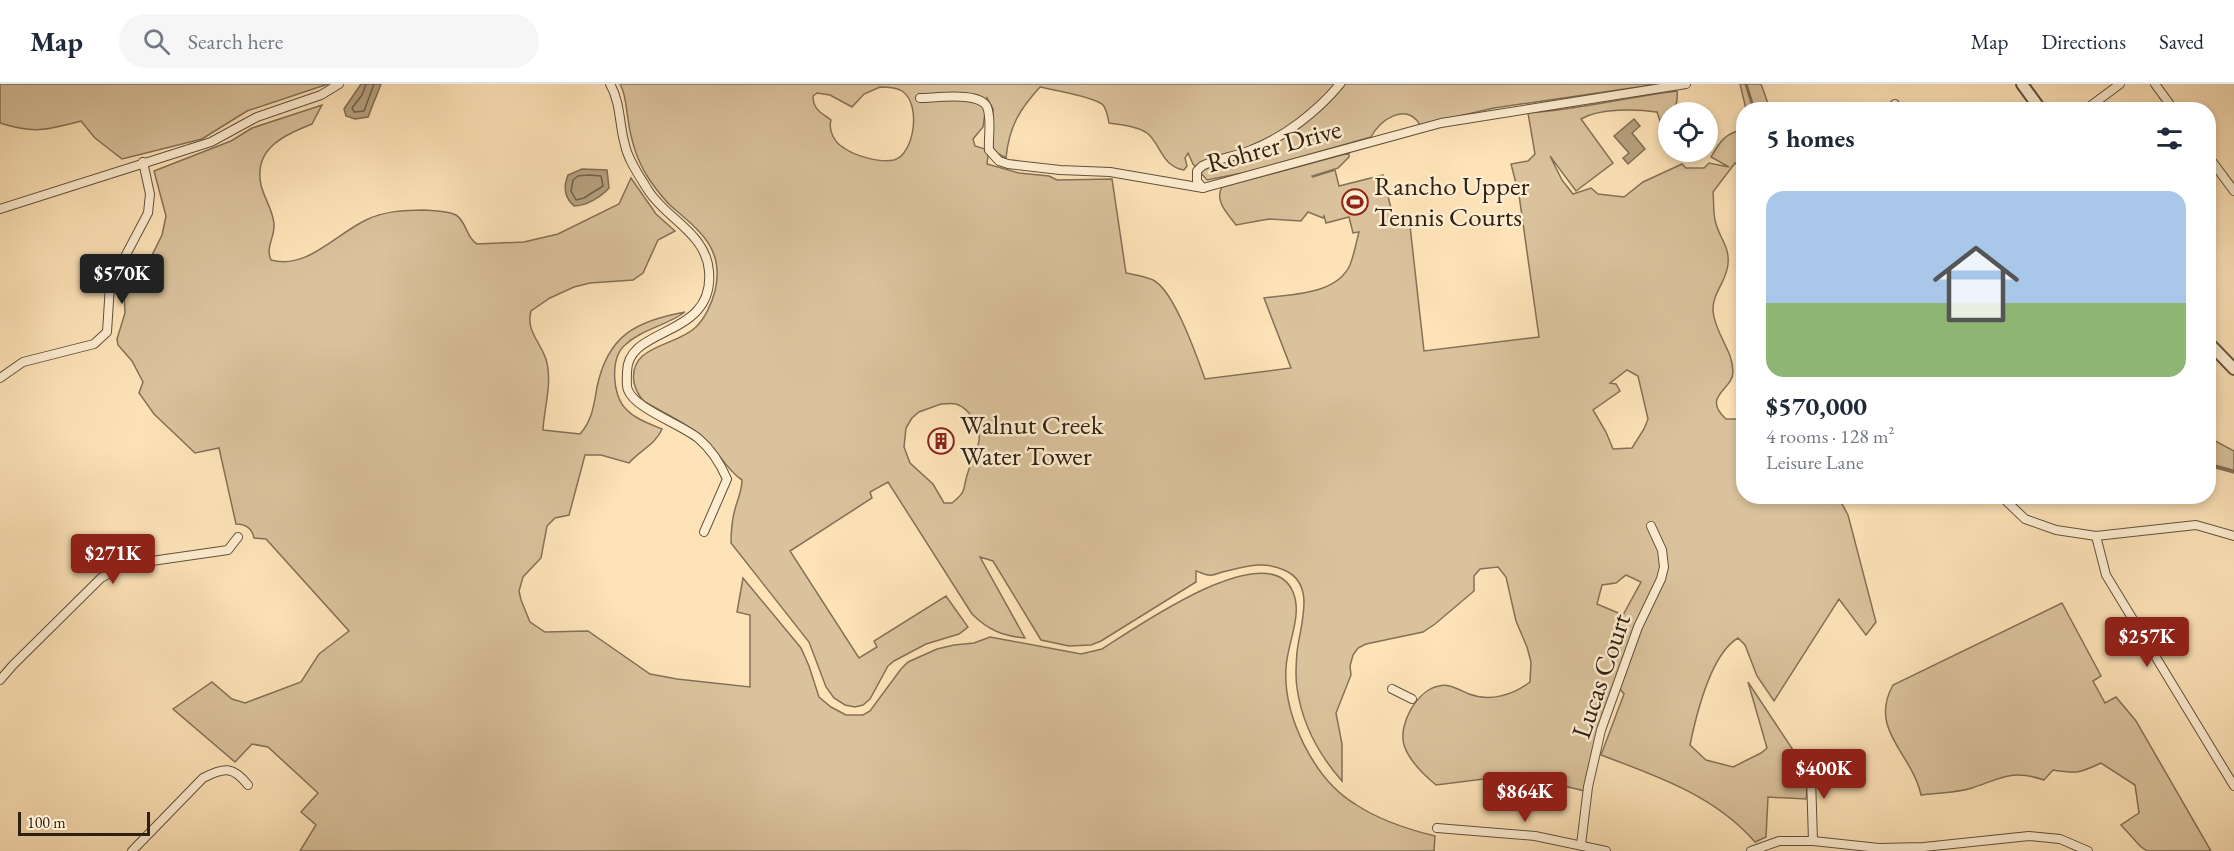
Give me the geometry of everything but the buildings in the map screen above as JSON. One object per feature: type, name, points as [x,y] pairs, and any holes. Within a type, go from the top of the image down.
[{"type":"street","points":[[0,209],[211,142],[257,117],[321,95],[339,84]]},
{"type":"street","points":[[610,84],[615,93],[625,147],[649,192],[686,228],[705,252],[709,272],[707,291],[701,306],[692,318],[637,347],[627,365],[628,391],[637,402],[698,438],[720,461],[727,479],[704,532]]},
{"type":"street","points":[[1203,188],[1196,176],[1202,166],[1251,150],[1268,141],[1305,119],[1320,107],[1340,84]]},
{"type":"street","name":"Rohrer Drive","points":[[920,98],[969,97],[981,99],[987,106],[989,117],[989,150],[999,160],[1008,164],[1060,170],[1110,172],[1203,188],[1442,123],[1686,84]]},
{"type":"street","points":[[2022,84],[2035,102]]},
{"type":"street","points":[[2096,102],[2120,84]]},
{"type":"street","points":[[2155,84],[2168,102]]},
{"type":"street","points":[[0,378],[22,362],[94,344],[106,332],[110,285],[148,213],[150,194],[143,162]]},
{"type":"street","points":[[2216,167],[2234,191]]},
{"type":"street","points":[[2216,350],[2234,369]]},
{"type":"street","points":[[2009,504],[2025,519],[2055,530],[2097,536],[2196,525],[2234,536]]},
{"type":"street","name":"Lucas Court","points":[[1581,844],[1588,787],[1601,730],[1638,627],[1661,579],[1664,567],[1662,550],[1651,526]]},
{"type":"street","points":[[2097,536],[2106,575],[2234,786]]},
{"type":"street","points":[[0,680],[101,578],[124,565],[228,550],[238,537]]},
{"type":"street","points":[[1392,689],[1412,699]]},
{"type":"street","points":[[1808,763],[1811,777],[1813,841]]},
{"type":"street","points":[[132,851],[203,778],[218,771],[231,770],[241,776],[248,785]]},
{"type":"street","points":[[1437,828],[1535,836],[1606,851]]},
{"type":"street","points":[[1751,851],[1779,841],[1913,848],[2029,836],[2060,839],[2088,851]]},
{"type":"shaded area","points":[[0,84],[328,84],[247,111],[202,139],[122,159],[95,138],[81,121],[40,130],[22,129],[0,123]]},
{"type":"shaded area","points":[[620,84],[1659,84],[1494,108],[1420,125],[1415,118],[1401,114],[1387,119],[1371,137],[1247,172],[1207,180],[1193,164],[1188,153],[1185,158],[1187,166],[1184,170],[1176,168],[1170,164],[1147,133],[1134,127],[1109,123],[1105,109],[1099,102],[1040,87],[1026,103],[1016,120],[1006,158],[993,148],[993,109],[987,98],[983,127],[973,139],[975,146],[985,149],[988,156],[987,164],[1019,173],[1049,176],[1057,180],[1112,179],[1126,273],[1153,280],[1161,286],[1177,310],[1205,379],[1291,368],[1264,298],[1300,294],[1324,288],[1335,282],[1350,265],[1359,232],[1353,233],[1349,217],[1326,223],[1324,216],[1323,218],[1308,212],[1301,221],[1269,219],[1236,225],[1221,202],[1222,187],[1349,153],[1349,157],[1338,168],[1312,176],[1335,170],[1339,186],[1383,175],[1394,221],[1409,217],[1424,351],[1539,337],[1519,195],[1511,164],[1528,161],[1535,154],[1528,113],[1677,91],[1676,102],[1658,102],[1658,115],[1657,112],[1607,111],[1581,119],[1613,163],[1576,191],[1550,156],[1562,180],[1573,194],[1591,188],[1598,194],[1624,197],[1643,182],[1682,164],[1686,168],[1704,168],[1709,163],[1729,167],[1718,161],[1718,146],[1736,132],[1736,164],[1713,192],[1715,220],[1726,246],[1728,258],[1727,270],[1715,298],[1713,311],[1717,327],[1730,356],[1733,372],[1732,378],[1717,399],[1717,404],[1719,411],[1726,419],[1736,419],[1736,504],[1842,504],[1848,515],[1876,622],[1866,635],[1839,599],[1774,701],[1757,676],[1745,645],[1738,638],[1728,646],[1713,671],[1696,718],[1690,745],[1706,760],[1733,767],[1767,748],[1748,682],[1803,765],[1808,784],[1806,799],[1768,797],[1766,837],[1755,842],[1722,812],[1684,789],[1601,755],[1624,694],[1616,684],[1585,791],[1539,780],[1492,778],[1436,785],[1413,762],[1404,745],[1404,727],[1407,718],[1423,694],[1443,685],[1477,696],[1493,697],[1509,694],[1530,682],[1531,662],[1527,647],[1516,621],[1506,577],[1498,567],[1480,569],[1474,576],[1474,591],[1423,632],[1366,644],[1358,648],[1353,655],[1350,666],[1351,675],[1336,713],[1342,744],[1342,781],[1313,738],[1299,701],[1296,666],[1304,606],[1300,585],[1294,576],[1269,565],[1246,567],[1212,575],[1196,571],[1196,582],[1101,641],[1091,645],[1069,646],[1041,640],[993,561],[980,557],[1025,638],[1010,636],[990,628],[972,614],[888,482],[870,492],[872,498],[790,551],[859,658],[877,647],[874,641],[946,596],[968,627],[959,634],[926,644],[894,661],[888,666],[870,699],[863,705],[855,707],[845,705],[834,698],[826,687],[809,642],[731,543],[733,517],[742,480],[701,436],[645,402],[636,389],[634,370],[638,361],[646,353],[687,334],[696,327],[710,305],[717,276],[713,252],[708,242],[672,207],[649,179],[641,165],[631,135],[626,101]],"holes":[[[880,87],[900,90],[908,97],[914,117],[911,139],[901,156],[894,160],[882,161],[868,158],[854,154],[841,146],[831,132],[831,120],[819,111],[813,101],[813,96],[817,93],[830,95],[852,107],[864,94]],[[1627,370],[1638,376],[1648,419],[1632,448],[1613,449],[1593,410],[1620,391],[1616,384],[1610,383]],[[941,404],[956,404],[970,414],[976,424],[979,441],[963,492],[952,503],[944,503],[933,484],[910,463],[904,447],[906,428],[919,412]],[[1626,575],[1641,582],[1623,615],[1597,604],[1602,585],[1616,583]]]},
{"type":"shaded area","points":[[1740,84],[1761,84],[1767,102],[1744,102]]},
{"type":"shaded area","points":[[322,105],[312,124],[282,138],[273,145],[262,161],[261,185],[274,224],[269,251],[271,260],[284,262],[297,260],[321,249],[366,220],[402,211],[424,210],[456,215],[477,244],[524,242],[558,234],[619,204],[631,178],[656,214],[675,231],[658,240],[643,273],[633,280],[590,283],[574,287],[550,298],[531,311],[530,325],[545,356],[548,371],[543,430],[580,434],[592,412],[602,369],[617,343],[627,333],[652,320],[685,312],[639,335],[620,351],[615,377],[621,403],[634,416],[662,429],[656,439],[629,463],[601,455],[585,455],[569,515],[555,518],[547,526],[541,558],[523,577],[519,591],[530,622],[545,632],[588,631],[650,674],[750,687],[750,615],[737,612],[743,578],[801,648],[819,697],[846,715],[863,715],[870,711],[908,662],[937,649],[974,643],[990,637],[1081,654],[1102,649],[1169,607],[1230,579],[1257,573],[1279,577],[1293,592],[1296,601],[1295,620],[1287,659],[1286,687],[1296,726],[1314,763],[1340,793],[1364,810],[1403,827],[1435,836],[1434,851],[300,851],[316,825],[301,812],[318,793],[268,747],[252,744],[235,762],[173,709],[212,682],[232,699],[245,703],[301,682],[319,654],[349,631],[266,539],[254,538],[248,527],[236,524],[219,448],[195,453],[154,414],[139,393],[143,382],[132,361],[118,345],[117,339],[125,313],[124,293],[137,272],[152,255],[162,235],[166,216],[154,171],[231,141],[252,128]]},
{"type":"shaded area","points":[[2216,441],[2234,451],[2234,473],[2216,468]]},
{"type":"shaded area","points":[[2062,603],[2101,676],[2093,681],[2105,703],[2116,697],[2136,721],[2211,851],[2147,851],[2140,846],[2121,825],[2139,813],[2135,785],[2101,763],[2078,772],[2053,770],[2044,780],[2015,775],[1966,790],[1921,795],[1909,766],[1888,729],[1887,701],[1893,685]]},
{"type":"water","points":[[361,84],[381,84],[368,117],[355,119],[346,116],[344,109]]},
{"type":"water","points":[[1634,119],[1640,126],[1632,133],[1645,149],[1628,164],[1623,158],[1629,153],[1614,136]]},
{"type":"water","points":[[582,169],[607,170],[609,188],[593,200],[574,206],[566,195],[565,184],[568,175]]},
{"type":"waterway","points":[[1746,84],[1752,102]]},
{"type":"waterway","points":[[2216,466],[2234,471]]},
{"type":"place","name":"Rancho Upper Tennis Courts","points":[[1355,202]]},
{"type":"place","name":"Walnut Creek Water Tower","points":[[941,441]]}]
